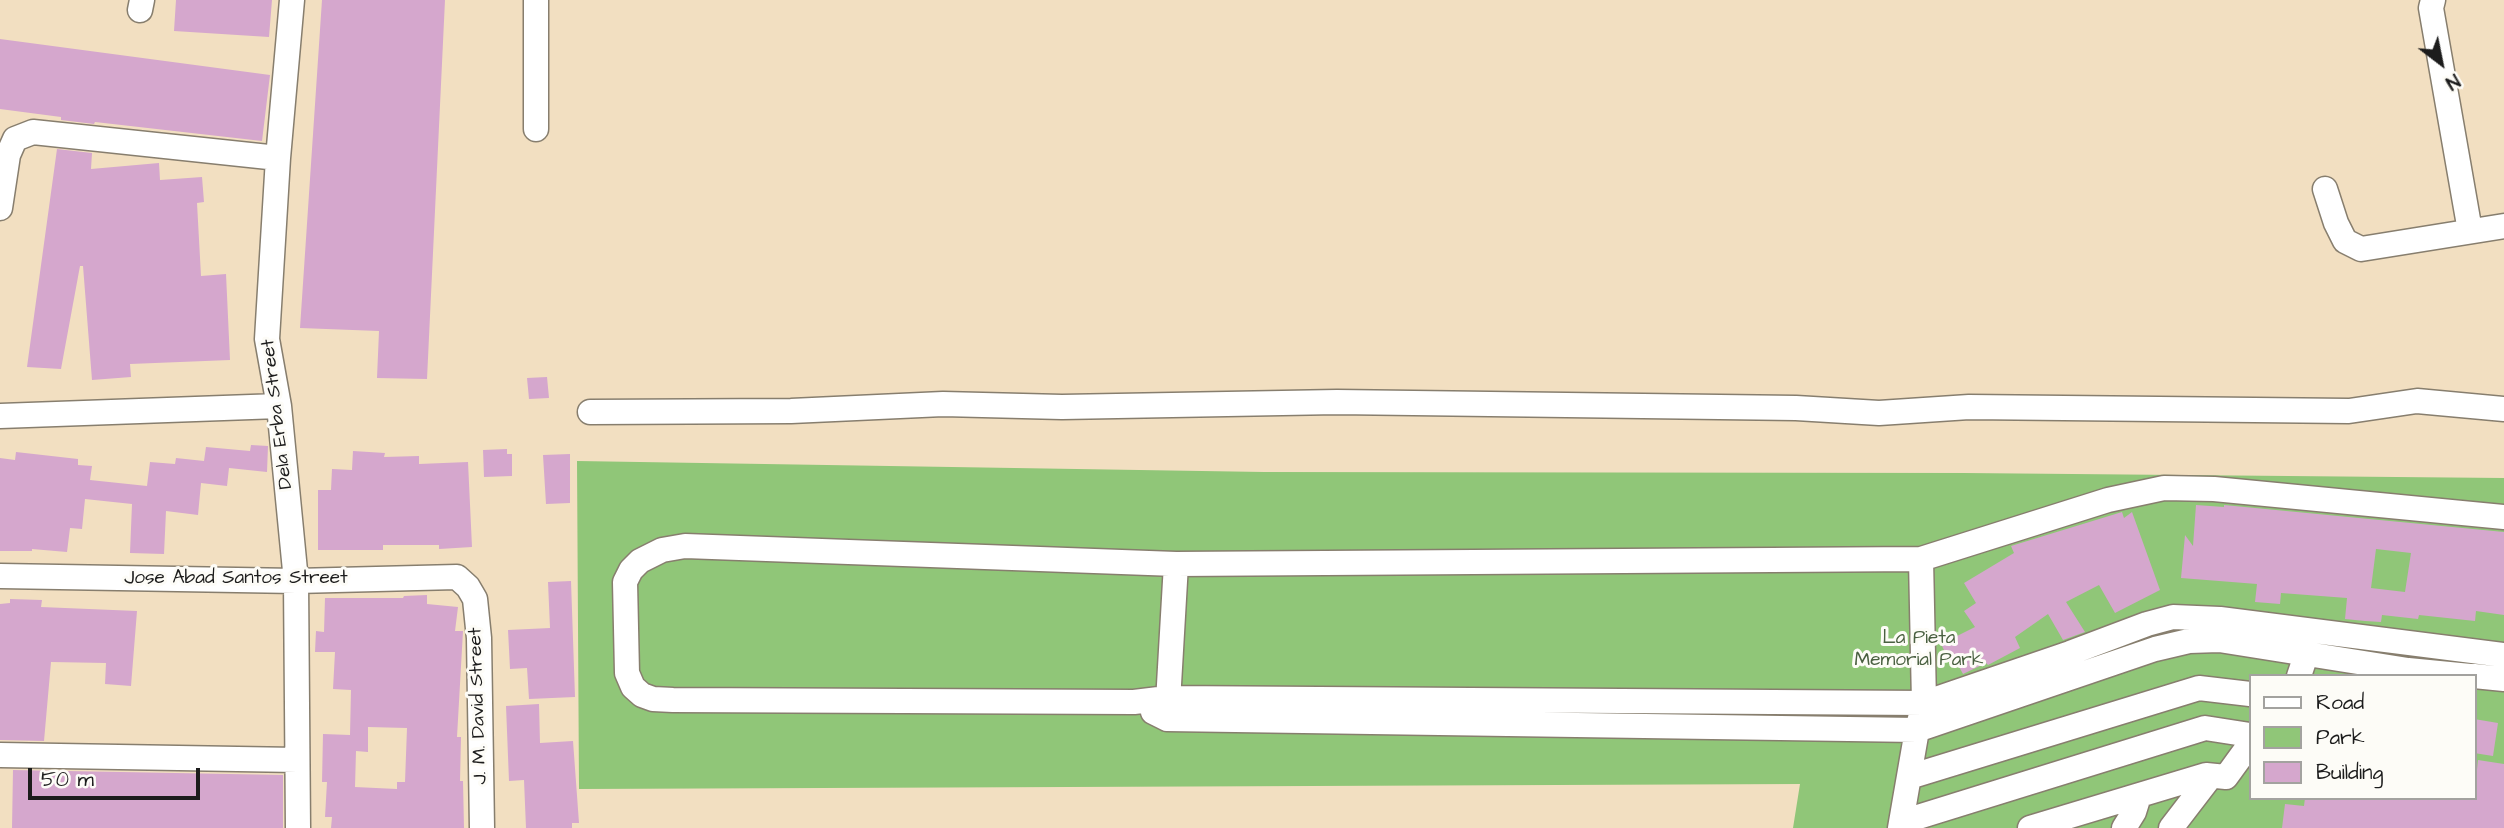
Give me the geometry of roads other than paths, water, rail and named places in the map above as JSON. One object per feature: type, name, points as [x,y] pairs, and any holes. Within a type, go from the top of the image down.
[{"type":"street","name":"Dela Erba Street","points":[[292,0],[278,158],[267,339],[279,406],[296,581],[298,828]]},
{"type":"street","points":[[536,0],[536,129]]},
{"type":"street","points":[[2433,0],[2431,8],[2470,231]]},
{"type":"street","points":[[0,208],[8,155],[15,139],[33,132],[278,158]]},
{"type":"street","points":[[2325,189],[2345,241],[2361,248],[2504,226]]},
{"type":"street","points":[[590,412],[791,411],[943,404],[1062,407],[1338,402],[1796,408],[1879,413],[1969,407],[2349,411],[2417,401],[2504,409]]},
{"type":"street","points":[[0,416],[279,406]]},
{"type":"street","points":[[2451,674],[2303,666],[2219,640],[2179,643],[2075,675],[1917,730],[1167,709],[1134,702],[653,699],[642,695],[633,687],[626,673],[625,582],[640,561],[662,550],[685,546],[1175,564],[1921,559],[2108,500],[2164,488],[2214,489],[2504,517]]},
{"type":"street","points":[[1921,559],[1924,703],[1901,825],[2205,728],[2248,735]]},
{"type":"street","points":[[1167,709],[1175,564]]},
{"type":"street","name":"Jose Abad Santos Street","points":[[0,576],[296,581],[457,577],[468,587]]},
{"type":"street","name":"J. M. David Street","points":[[468,587],[475,599],[479,638],[482,828]]},
{"type":"street","points":[[1167,709],[1924,703],[2173,617],[2220,619],[2504,655]]},
{"type":"street","points":[[2173,617],[2179,643]]},
{"type":"street","points":[[2476,676],[2504,679]]},
{"type":"street","points":[[1909,777],[2199,688],[2248,694]]},
{"type":"street","points":[[2032,828],[2067,822],[2139,796],[2211,776],[2226,777],[2248,747]]},
{"type":"street","points":[[0,755],[297,760]]},
{"type":"street","points":[[2171,828],[2211,776]]},
{"type":"street","points":[[2123,828],[2134,812],[2139,796]]},
{"type":"park label","name":"La Pieta Memorial Park","points":[[1919,650]]}]
